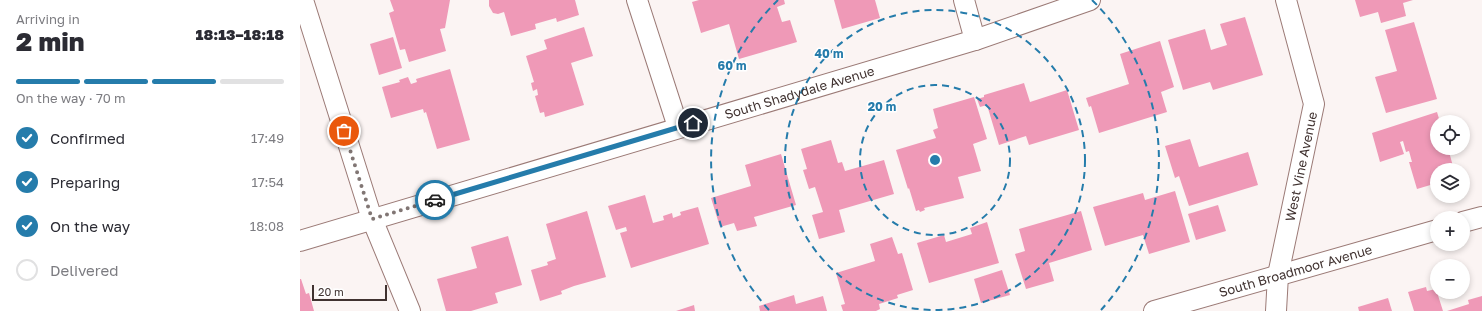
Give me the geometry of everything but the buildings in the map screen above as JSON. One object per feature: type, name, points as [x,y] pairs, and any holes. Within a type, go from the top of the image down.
[{"type":"street","points":[[303,0],[372,219],[410,311]]},
{"type":"street","points":[[637,0],[678,127]]},
{"type":"street","points":[[964,0],[975,40]]},
{"type":"street","name":"South Shadydale Avenue","points":[[300,241],[678,127],[975,40],[1090,0]]},
{"type":"street","name":"West Vine Avenue","points":[[1276,311],[1278,275],[1314,104],[1286,0]]},
{"type":"street","points":[[1470,220],[1482,217]]},
{"type":"street","name":"South Broadmoor Avenue","points":[[1154,311],[1430,232]]},
{"type":"way so far","points":[[344,131],[372,219],[435,200]]},
{"type":"route","points":[[435,200],[693,123]]}]
